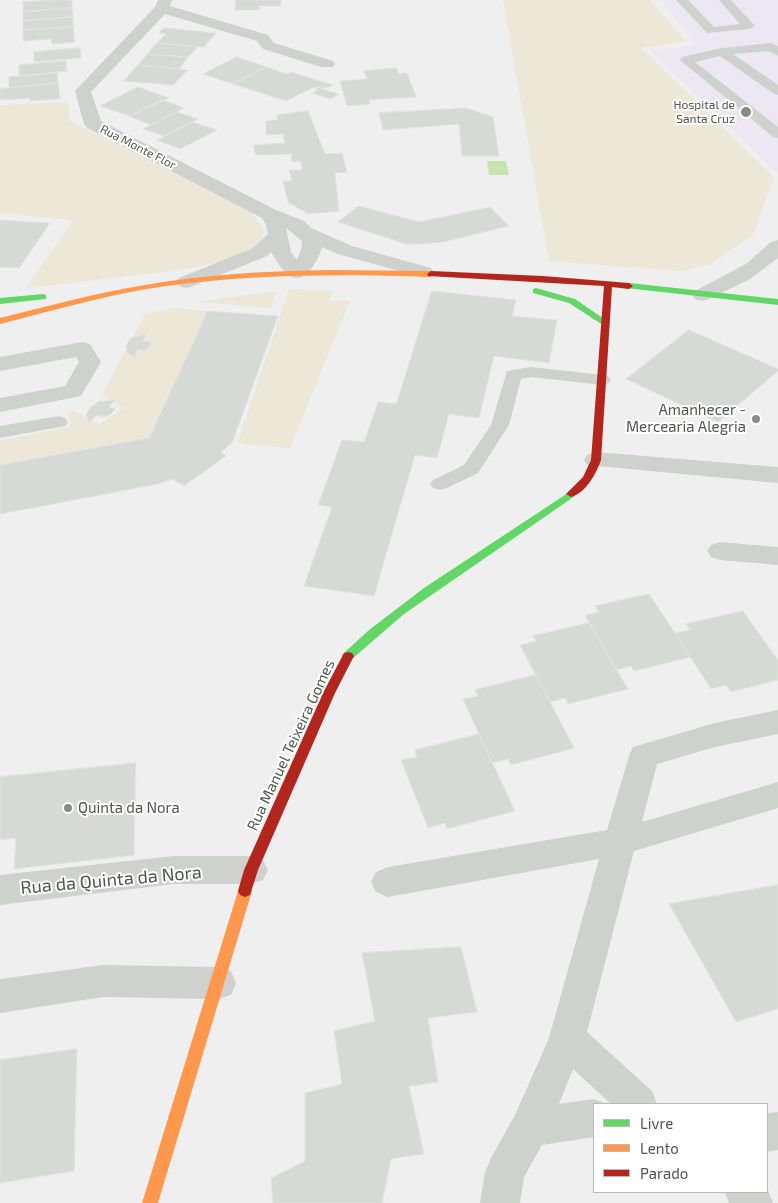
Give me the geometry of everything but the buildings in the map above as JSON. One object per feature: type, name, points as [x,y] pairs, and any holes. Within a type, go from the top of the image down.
[{"type":"street","points":[[164,4],[263,38],[268,46],[327,64]]},
{"type":"street","name":"Rua Monte Flor","points":[[164,4],[83,91],[93,124],[269,214]]},
{"type":"street","points":[[269,214],[297,225],[312,240],[313,249],[310,257],[298,273]]},
{"type":"street","points":[[269,214],[276,225],[280,253],[298,273]]},
{"type":"street","points":[[306,233],[345,250],[424,272]]},
{"type":"street","points":[[186,282],[260,252],[278,235]]},
{"type":"street","points":[[702,295],[776,256]]},
{"type":"street","points":[[0,321],[127,291],[186,282],[298,273],[424,272],[471,277],[543,279],[778,302]]},
{"type":"street","points":[[471,277],[572,301],[606,323]]},
{"type":"street","name":"Rua Manuel Teixeira Gomes","points":[[150,1203],[251,870],[328,693],[348,656],[383,624],[421,596],[555,507],[580,488],[591,474],[596,460],[608,285]]},
{"type":"street","points":[[0,300],[127,291]]},
{"type":"street","points":[[0,364],[82,349],[90,362],[73,392],[0,405]]},
{"type":"street","points":[[596,460],[673,468],[775,473]]},
{"type":"street","points":[[720,551],[778,556]]},
{"type":"street","points":[[500,1203],[505,1172],[530,1127],[566,1038],[644,756],[715,735],[778,722]]},
{"type":"street","points":[[388,882],[620,841],[664,830],[778,795]]},
{"type":"street","name":"Rua da Quinta da Nora","points":[[0,890],[174,870],[251,870]]},
{"type":"street","points":[[0,996],[103,981],[218,983]]},
{"type":"street","points":[[566,1038],[637,1103]]},
{"type":"street","points":[[530,1127],[593,1118]]},
{"type":"lane","points":[[682,0],[711,32],[749,26],[725,0]]},
{"type":"lane","points":[[778,52],[771,47],[722,52],[686,60],[778,134]]},
{"type":"lane","points":[[722,52],[778,91]]},
{"type":"lane","points":[[440,484],[470,468],[500,425],[512,375],[531,372],[602,380]]},
{"type":"lane","points":[[0,432],[59,422]]},
{"type":"shaded area","points":[[503,0],[650,0],[686,41],[641,48],[774,177],[753,235],[709,265],[681,271],[549,261]]},
{"type":"shaded area","name":"Hospital de Santa Cruz","points":[[661,0],[778,0],[778,174],[651,51],[696,45]]},
{"type":"shaded area","points":[[68,102],[70,121],[252,213],[264,230],[260,245],[236,258],[181,270],[26,288],[73,220],[0,213],[0,105]]},
{"type":"shaded area","points":[[487,161],[506,161],[509,175],[489,175]]},
{"type":"shaded area","points":[[289,289],[334,291],[329,301],[350,301],[290,448],[238,443]]},
{"type":"shaded area","points":[[276,291],[271,308],[197,302]]},
{"type":"shaded area","points":[[176,308],[208,311],[149,438],[0,465],[0,441],[71,426],[68,413],[74,411],[100,424],[123,408],[102,395],[145,314]]},
{"type":"traffic: fast","points":[[629,286],[778,302]]},
{"type":"traffic: fast","points":[[536,291],[572,301],[606,323]]},
{"type":"traffic: fast","points":[[0,301],[43,297]]},
{"type":"traffic: fast","points":[[348,656],[400,611],[571,494]]},
{"type":"traffic: slow","points":[[0,321],[124,291],[199,280],[298,273],[431,274]]},
{"type":"traffic: slow","points":[[150,1203],[245,891]]},
{"type":"traffic: jam","points":[[431,274],[543,279],[629,286]]},
{"type":"traffic: jam","points":[[571,494],[586,479],[596,460],[608,285]]},
{"type":"traffic: jam","points":[[245,891],[251,870],[329,693],[348,656]]},
{"type":"place","name":"Hospital de Santa Cruz","points":[[746,112]]},
{"type":"place","name":"Amanhecer - Mercearia Alegria","points":[[756,419]]},
{"type":"place","name":"Quinta da Nora","points":[[68,808]]}]
